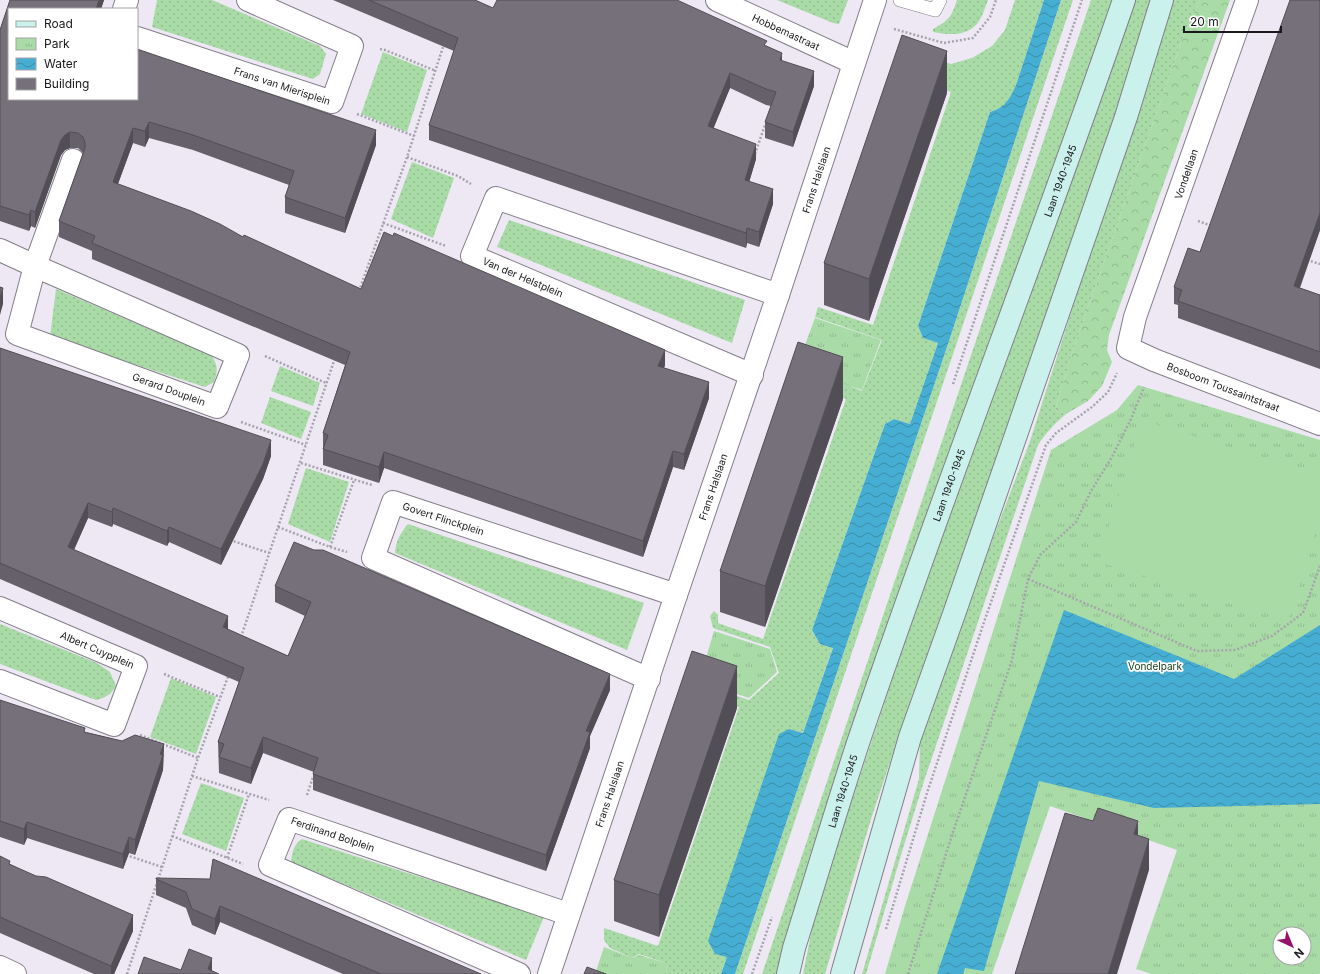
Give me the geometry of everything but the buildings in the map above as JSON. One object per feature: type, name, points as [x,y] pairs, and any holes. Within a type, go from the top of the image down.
[{"type":"main road","name":"Laan 1940-1945","points":[[788,974],[794,948],[857,747],[978,404],[1094,88],[1124,0]]},
{"type":"main road","points":[[842,974],[910,737],[1126,117],[1162,0]]},
{"type":"street","points":[[248,0],[352,46]]},
{"type":"street","name":"Hobbemastraat","points":[[717,0],[854,63]]},
{"type":"street","name":"Frans Halslaan","points":[[549,974],[676,595],[752,375],[875,0]]},
{"type":"street","name":"Vondellaan","points":[[1128,348],[1135,317],[1247,0]]},
{"type":"street","name":"Frans van Mierisplein","points":[[138,38],[332,102],[352,46]]},
{"type":"street","name":"Gerard Douplein","points":[[73,160],[35,266],[17,334],[217,407],[238,355]]},
{"type":"street","points":[[496,198],[778,295]]},
{"type":"street","name":"Van der Helstplein","points":[[496,198],[472,256],[752,375]]},
{"type":"street","points":[[0,250],[238,355]]},
{"type":"street","name":"Bosboom Toussaintstraat","points":[[1128,348],[1154,360],[1320,424]]},
{"type":"street","name":"Govert Flinckplein","points":[[373,558],[393,502],[676,595]]},
{"type":"street","points":[[373,558],[649,679]]},
{"type":"street","name":"Albert Cuypplein","points":[[0,608],[136,666],[114,725]]},
{"type":"street","points":[[0,681],[114,725]]},
{"type":"street","name":"Ferdinand Bolplein","points":[[270,865],[294,820],[568,914]]},
{"type":"street","points":[[270,865],[519,974]]},
{"type":"street","points":[[0,967],[16,974]]},
{"type":"lane","points":[[900,0],[935,10],[940,0]]},
{"type":"path","points":[[358,293],[407,157],[445,43]]},
{"type":"path","points":[[352,46],[385,50],[436,71]]},
{"type":"path","points":[[332,102],[361,116],[414,136]]},
{"type":"path","points":[[755,156],[768,118]]},
{"type":"path","points":[[407,157],[458,176],[496,198]]},
{"type":"path","points":[[1173,212],[1217,228]]},
{"type":"path","points":[[383,223],[472,256]]},
{"type":"path","points":[[1305,259],[1320,264]]},
{"type":"path","points":[[885,934],[932,779],[1046,445],[1056,433],[1092,407],[1108,392],[1128,348]]},
{"type":"path","points":[[238,355],[256,352],[326,383]]},
{"type":"path","points":[[240,641],[336,355]]},
{"type":"path","points":[[908,974],[953,832],[1012,660],[1028,579],[1040,555],[1076,522],[1091,491],[1112,457],[1131,419],[1154,360]]},
{"type":"path","points":[[217,407],[233,419],[306,446]]},
{"type":"path","points":[[300,463],[377,486],[393,502]]},
{"type":"path","points":[[330,548],[354,480]]},
{"type":"path","points":[[278,526],[330,548],[373,558]]},
{"type":"path","points":[[224,538],[269,553]]},
{"type":"path","points":[[1028,579],[1196,651],[1235,650],[1272,636],[1303,612],[1320,566]]},
{"type":"path","points":[[136,666],[172,676],[220,697]]},
{"type":"path","points":[[127,974],[198,758],[230,669]]},
{"type":"path","points":[[114,725],[198,758]]},
{"type":"path","points":[[192,776],[276,802],[294,820],[316,770]]},
{"type":"path","points":[[227,858],[249,794]]},
{"type":"path","points":[[172,836],[254,868],[270,865]]},
{"type":"path","points":[[125,854],[162,867]]},
{"type":"green space","points":[[157,0],[212,0],[320,46],[326,54],[320,74],[313,79],[152,27]]},
{"type":"green space","points":[[777,0],[848,0],[839,24],[833,23]]},
{"type":"green space","points":[[957,0],[988,0],[979,21],[970,30],[958,34],[933,32],[933,29],[949,18]]},
{"type":"green space","points":[[1015,0],[1044,0],[1012,95],[1004,105],[990,112],[918,326],[923,338],[938,343],[910,424],[894,419],[885,424],[812,630],[820,644],[833,647],[803,733],[789,729],[727,957],[721,974],[667,974],[666,963],[639,954],[632,958],[610,948],[604,940],[604,928],[658,946],[739,707],[695,692],[698,683],[749,700],[779,673],[770,647],[713,628],[710,616],[714,611],[718,615],[718,623],[763,639],[846,399],[790,379],[837,381],[862,391],[882,340],[815,317],[818,307],[873,325],[951,92],[900,75],[902,50],[951,64],[972,58],[992,46],[1005,30]]},
{"type":"green space","points":[[1061,0],[1073,0],[743,974],[735,974],[949,341]]},
{"type":"green space","points":[[1091,0],[1114,0],[810,866],[777,974],[762,974]]},
{"type":"green space","points":[[1136,0],[1152,0],[1049,318],[987,502],[913,693],[871,819],[825,974],[803,974],[815,914],[926,578]]},
{"type":"green space","points":[[1171,0],[1200,0],[1186,29],[1073,350],[1055,410],[1066,414],[1051,428],[1038,445],[924,781],[866,974],[862,974],[919,779],[920,739],[952,646],[1030,441]]},
{"type":"green space","points":[[1200,0],[1230,0],[1109,335],[1107,350],[1112,362],[1102,386],[1088,401],[1066,414],[1055,410],[1073,350],[1186,29]]},
{"type":"green space","points":[[383,52],[427,70],[407,132],[361,114]]},
{"type":"green space","points":[[412,162],[454,178],[433,238],[391,219]]},
{"type":"green space","points":[[509,220],[745,300],[732,343],[497,247]]},
{"type":"green space","points":[[56,289],[212,356],[217,369],[214,382],[205,387],[50,337]]},
{"type":"green space","points":[[815,318],[881,340],[862,390],[796,369]]},
{"type":"green space","points":[[280,366],[320,383],[313,406],[271,391]]},
{"type":"green space","name":"Vondelpark","points":[[1138,385],[1320,440],[1320,974],[1152,974],[1136,969],[1177,850],[1050,806],[992,974],[885,974],[905,906],[1051,450],[1117,410]]},
{"type":"green space","points":[[270,397],[311,412],[301,439],[261,423]]},
{"type":"green space","points":[[1142,420],[1320,475],[1320,517],[1288,620],[1098,562]]},
{"type":"green space","points":[[306,468],[349,482],[330,542],[288,524]]},
{"type":"green space","points":[[408,524],[644,603],[627,650],[395,553],[396,544],[399,537]]},
{"type":"green space","points":[[0,624],[97,663],[110,672],[116,686],[108,695],[96,700],[0,664]]},
{"type":"green space","points":[[714,631],[770,649],[777,672],[749,698],[699,681]]},
{"type":"green space","points":[[171,678],[216,697],[196,754],[150,737]]},
{"type":"green space","points":[[201,783],[244,798],[226,851],[182,834]]},
{"type":"green space","points":[[302,839],[544,917],[526,960],[291,862],[294,849],[297,843]]},
{"type":"green space","points":[[604,947],[632,958],[639,955],[666,963],[667,974],[595,974]]},
{"type":"water","points":[[1044,0],[1061,0],[949,341],[735,974],[721,974],[727,957],[715,954],[708,941],[779,734],[789,729],[803,733],[833,648],[820,644],[812,630],[885,424],[894,419],[910,424],[938,343],[923,338],[918,326],[990,112],[1000,108],[1009,99],[1014,90]]},
{"type":"water","points":[[1064,610],[1234,679],[1320,625],[1320,804],[1154,808],[1039,781],[984,971],[965,968],[963,974],[937,974]]}]
